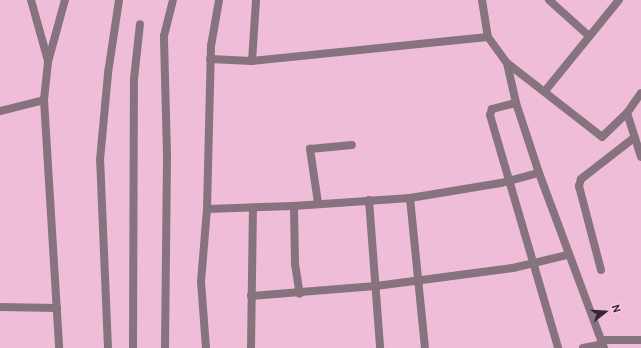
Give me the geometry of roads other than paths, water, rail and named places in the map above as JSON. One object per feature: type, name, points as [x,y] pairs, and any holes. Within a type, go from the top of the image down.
[{"type":"street","points":[[31,0],[48,62]]},
{"type":"street","points":[[59,348],[44,100],[48,62],[65,0]]},
{"type":"street","points":[[108,348],[100,160],[108,74],[119,0]]},
{"type":"street","points":[[165,348],[167,154],[164,36],[172,0]]},
{"type":"street","points":[[206,348],[202,282],[207,209],[210,59],[219,0]]},
{"type":"street","points":[[252,62],[256,0]]},
{"type":"street","points":[[482,0],[488,36],[507,63],[545,91],[602,137],[627,113],[641,93]]},
{"type":"street","points":[[549,0],[590,36]]},
{"type":"street","points":[[545,91],[619,0]]},
{"type":"street","points":[[132,348],[134,79],[140,24]]},
{"type":"street","points":[[210,59],[252,62],[488,36]]},
{"type":"street","points":[[507,63],[516,103],[567,255],[603,344]]},
{"type":"street","points":[[0,111],[44,100]]},
{"type":"street","points":[[516,103],[491,111],[508,181],[558,348]]},
{"type":"street","points":[[627,113],[641,157]]},
{"type":"street","points":[[602,270],[579,186],[581,179],[635,137]]},
{"type":"street","points":[[318,203],[310,149],[352,145]]},
{"type":"street","points":[[207,209],[294,206],[318,203],[410,198],[508,181],[539,173]]},
{"type":"street","points":[[410,198],[425,348]]},
{"type":"street","points":[[369,200],[380,348]]},
{"type":"street","points":[[294,206],[296,264],[300,294]]},
{"type":"street","points":[[250,348],[253,208]]},
{"type":"street","points":[[251,296],[300,294],[376,286],[532,263],[567,255]]},
{"type":"street","points":[[0,307],[57,308]]},
{"type":"street","points":[[583,348],[603,344],[641,340]]}]
